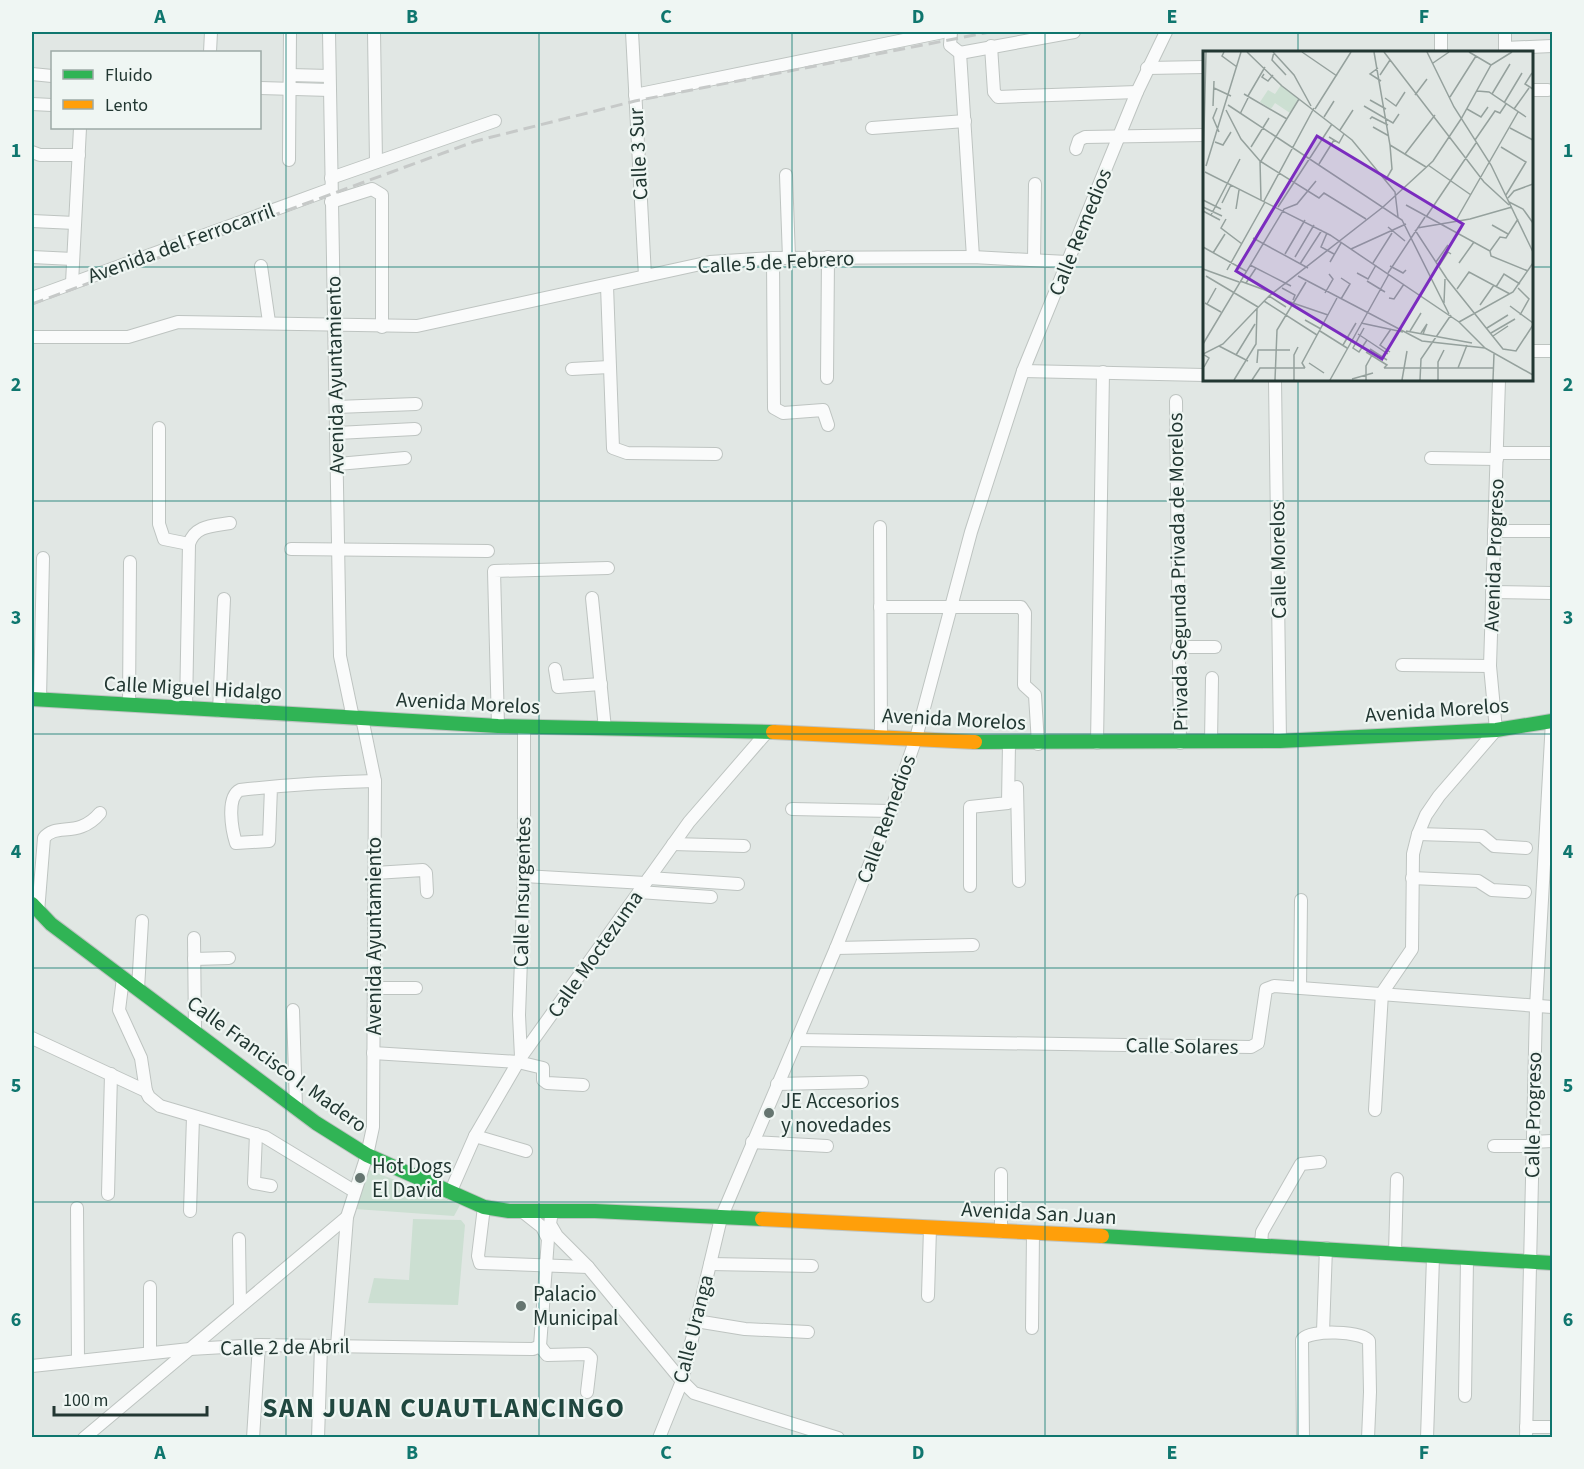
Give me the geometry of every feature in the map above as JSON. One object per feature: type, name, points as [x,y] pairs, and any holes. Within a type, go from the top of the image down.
[{"type":"street","points":[[210,51],[211,32]]},
{"type":"street","points":[[289,160],[290,32]]},
{"type":"street","name":"Avenida Ayuntamiento","points":[[329,32],[340,656],[375,781],[373,1127],[367,1155],[347,1217],[336,1346]]},
{"type":"street","points":[[374,32],[376,162]]},
{"type":"street","name":"Calle 3 Sur","points":[[632,32],[645,276]]},
{"type":"street","points":[[635,95],[943,32]]},
{"type":"street","points":[[951,32],[950,45],[960,53],[973,257]]},
{"type":"street","points":[[960,53],[1074,32]]},
{"type":"street","name":"Calle Remedios","points":[[721,1218],[777,1084],[798,1040],[891,810],[916,738],[978,506],[1023,371],[1137,92],[1166,32]]},
{"type":"street","points":[[1441,32],[1441,51]]},
{"type":"street","points":[[1505,32],[1505,50],[1552,46]]},
{"type":"street","points":[[991,46],[994,92],[998,97],[1137,92]]},
{"type":"street","points":[[1148,69],[1203,68]]},
{"type":"street","points":[[32,74],[51,76]]},
{"type":"street","points":[[290,75],[329,75]]},
{"type":"street","points":[[261,88],[330,90]]},
{"type":"street","points":[[1533,90],[1548,90]]},
{"type":"street","points":[[32,104],[51,105]]},
{"type":"street","name":"Avenida del Ferrocarril","points":[[32,298],[331,183],[376,162],[495,121]]},
{"type":"street","points":[[872,128],[965,121]]},
{"type":"street","points":[[72,283],[80,129]]},
{"type":"street","points":[[1076,149],[1079,140],[1084,137],[1203,135]]},
{"type":"street","points":[[32,152],[40,155],[78,155]]},
{"type":"street","points":[[786,175],[789,258]]},
{"type":"street","points":[[1035,184],[1035,260]]},
{"type":"street","points":[[331,202],[372,189],[382,195],[382,327]]},
{"type":"street","points":[[32,221],[75,223]]},
{"type":"street","points":[[32,257],[73,259]]},
{"type":"street","points":[[826,378],[828,257]]},
{"type":"street","name":"Calle 5 de Febrero","points":[[32,337],[128,337],[178,322],[417,326],[710,262],[773,258],[973,257],[1067,262]]},
{"type":"street","points":[[773,258],[774,408],[779,412],[820,409],[825,412],[828,425]]},
{"type":"street","points":[[261,266],[269,322]]},
{"type":"street","points":[[608,286],[613,447],[627,453],[717,454]]},
{"type":"street","points":[[1533,351],[1552,351]]},
{"type":"street","points":[[572,369],[609,367]]},
{"type":"street","points":[[1023,371],[1203,375]]},
{"type":"street","points":[[1097,743],[1103,372]]},
{"type":"street","name":"Calle Morelos","points":[[1275,381],[1280,741]]},
{"type":"street","name":"Avenida Progreso","points":[[1496,730],[1490,666],[1499,381]]},
{"type":"street","name":"Privada Segunda Privada de Morelos","points":[[1176,401],[1177,647],[1180,742]]},
{"type":"street","points":[[336,407],[416,404]]},
{"type":"street","points":[[159,428],[159,524],[164,539],[189,544]]},
{"type":"street","points":[[337,433],[415,429]]},
{"type":"street","points":[[1431,458],[1552,453]]},
{"type":"street","points":[[338,464],[405,458]]},
{"type":"street","points":[[186,709],[189,544],[192,534],[201,528],[230,523]]},
{"type":"street","points":[[880,527],[881,736]]},
{"type":"street","points":[[1494,531],[1552,531]]},
{"type":"street","points":[[291,549],[488,551]]},
{"type":"street","points":[[36,699],[43,558]]},
{"type":"street","points":[[129,562],[129,705]]},
{"type":"street","points":[[498,726],[494,571],[608,568]]},
{"type":"street","points":[[1492,592],[1552,593]]},
{"type":"street","points":[[592,598],[604,729]]},
{"type":"street","points":[[219,711],[224,599]]},
{"type":"street","points":[[880,607],[1015,606],[1024,611],[1024,685],[1035,695],[1038,744]]},
{"type":"street","points":[[1177,647],[1215,647]]},
{"type":"street","points":[[1402,665],[1490,666]]},
{"type":"street","points":[[555,669],[558,687],[601,684]]},
{"type":"street","points":[[1212,678],[1212,742]]},
{"type":"street","name":"Calle Miguel Hidalgo","points":[[36,699],[357,718]]},
{"type":"street","name":"Avenida Morelos","points":[[357,718],[524,727],[881,736],[1013,744],[1280,741],[1496,730],[1552,721]]},
{"type":"street","name":"Calle Progreso","points":[[1526,1432],[1536,1007],[1552,721]]},
{"type":"street","name":"Calle Insurgentes","points":[[520,1060],[524,727]]},
{"type":"street","points":[[1375,1110],[1382,993],[1412,949],[1413,854],[1418,834],[1426,815],[1439,796],[1496,730]]},
{"type":"street","name":"Calle Moctezuma","points":[[450,1193],[475,1136],[520,1060],[673,844],[706,801],[767,732]]},
{"type":"street","points":[[1013,744],[1019,881]]},
{"type":"street","points":[[970,886],[970,807],[1008,804],[1013,744]]},
{"type":"street","points":[[271,787],[268,841],[236,843],[233,794],[240,790],[316,782],[375,781]]},
{"type":"street","points":[[792,809],[891,810]]},
{"type":"street","points":[[35,908],[44,838],[54,831],[85,827],[100,813]]},
{"type":"street","points":[[1418,834],[1482,836],[1494,846],[1526,848]]},
{"type":"street","points":[[673,844],[744,846]]},
{"type":"street","points":[[375,873],[423,870],[426,873],[427,892]]},
{"type":"street","points":[[524,876],[644,884],[738,884]]},
{"type":"street","points":[[1412,878],[1478,880],[1492,890],[1525,892]]},
{"type":"street","points":[[644,884],[711,897]]},
{"type":"street","points":[[1300,988],[1301,900]]},
{"type":"street","name":"Calle Francisco I. Madero","points":[[35,908],[123,978],[296,1107],[367,1155],[484,1207],[523,1212]]},
{"type":"street","points":[[138,989],[142,921]]},
{"type":"street","points":[[194,938],[195,1031]]},
{"type":"street","points":[[836,948],[973,945]]},
{"type":"street","points":[[194,959],[229,958]]},
{"type":"street","points":[[123,978],[119,1010],[141,1058],[149,1097],[160,1106],[256,1134],[284,1147],[354,1191]]},
{"type":"street","name":"Calle Solares","points":[[798,1040],[1251,1047],[1258,1043],[1266,989],[1274,986],[1552,1007]]},
{"type":"street","points":[[374,988],[416,988]]},
{"type":"street","points":[[293,1010],[296,1107]]},
{"type":"street","points":[[32,1038],[146,1091]]},
{"type":"street","points":[[373,1053],[520,1060],[543,1068],[543,1080],[547,1083],[583,1086]]},
{"type":"street","points":[[108,1194],[111,1074]]},
{"type":"street","points":[[777,1084],[862,1082]]},
{"type":"street","points":[[190,1211],[193,1117]]},
{"type":"street","points":[[256,1134],[254,1183],[271,1186]]},
{"type":"street","points":[[475,1136],[526,1151]]},
{"type":"street","points":[[1494,1146],[1552,1141]]},
{"type":"street","points":[[752,1142],[827,1146]]},
{"type":"street","points":[[1261,1244],[1262,1232],[1301,1164],[1320,1162]]},
{"type":"street","points":[[1001,1174],[1001,1232]]},
{"type":"street","points":[[1395,1253],[1397,1179]]},
{"type":"street","points":[[484,1207],[478,1256],[480,1263],[588,1267]]},
{"type":"street","points":[[77,1208],[78,1361]]},
{"type":"street","points":[[552,1211],[552,1229],[588,1267],[694,1393],[831,1436]]},
{"type":"street","name":"Avenida San Juan","points":[[523,1212],[552,1211],[721,1218],[1261,1244],[1552,1263]]},
{"type":"street","points":[[523,1212],[543,1227],[548,1239],[540,1346],[547,1355],[587,1354],[591,1358],[587,1392]]},
{"type":"street","points":[[84,1437],[347,1217]]},
{"type":"street","name":"Calle Uranga","points":[[659,1437],[682,1381],[721,1218]]},
{"type":"street","points":[[928,1296],[930,1228]]},
{"type":"street","points":[[1032,1328],[1033,1233]]},
{"type":"street","points":[[239,1239],[240,1306]]},
{"type":"street","points":[[1323,1332],[1326,1248]]},
{"type":"street","points":[[1427,1437],[1433,1257]]},
{"type":"street","points":[[1465,1396],[1467,1259]]},
{"type":"street","points":[[710,1264],[812,1266]]},
{"type":"street","points":[[150,1287],[150,1353]]},
{"type":"street","points":[[696,1321],[745,1329],[808,1332]]},
{"type":"street","points":[[1303,1437],[1303,1336],[1323,1332],[1367,1338],[1370,1392],[1368,1437]]},
{"type":"street","points":[[253,1437],[259,1345]]},
{"type":"street","name":"Calle 2 de Abril","points":[[32,1366],[190,1349],[259,1345],[533,1349],[540,1346]]},
{"type":"street","points":[[318,1437],[321,1346]]},
{"type":"street","points":[[1526,1432],[1552,1427]]},
{"type":"green space","points":[[369,1170],[460,1205],[454,1216],[355,1209]]},
{"type":"green space","points":[[413,1219],[461,1220],[465,1225],[458,1305],[368,1303],[374,1278],[409,1280]]},
{"type":"railway","points":[[32,304],[476,141],[635,101],[990,32]]},
{"type":"traffic: fast","points":[[32,699],[498,726],[773,732]]},
{"type":"traffic: fast","points":[[975,742],[1280,741],[1496,730],[1552,721]]},
{"type":"traffic: fast","points":[[32,904],[51,924],[316,1123],[367,1155],[484,1207],[509,1211],[595,1211],[762,1219]]},
{"type":"traffic: fast","points":[[1102,1236],[1552,1263]]},
{"type":"traffic: slow","points":[[773,732],[975,742]]},
{"type":"traffic: slow","points":[[762,1219],[1102,1236]]},
{"type":"place","name":"JE Accesorios y novedades","points":[[769,1113]]},
{"type":"place","name":"Hot Dogs El David","points":[[360,1178]]},
{"type":"place","name":"Palacio Municipal","points":[[521,1306]]},
{"type":"district","name":"SAN JUAN CUAUTLANCINGO","points":[[444,1408]]}]
